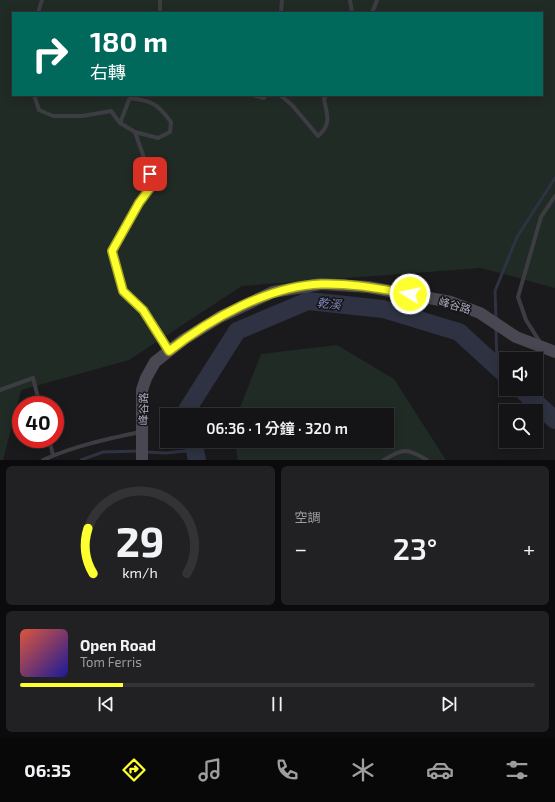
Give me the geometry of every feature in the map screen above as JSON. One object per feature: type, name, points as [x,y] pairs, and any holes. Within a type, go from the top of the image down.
[{"type":"street","name":"峰谷路","points":[[142,456],[142,390],[146,378],[155,362],[220,317],[273,292],[321,284],[368,287],[451,302],[480,313],[516,337],[555,352]]},
{"type":"lane","points":[[38,12],[42,0]]},
{"type":"lane","points":[[160,0],[160,12]]},
{"type":"lane","points":[[281,12],[282,0]]},
{"type":"lane","points":[[350,0],[352,12]]},
{"type":"lane","points":[[372,12],[377,0]]},
{"type":"lane","points":[[34,96],[38,110],[54,116],[82,116],[111,111],[120,123],[135,132],[158,138],[170,132],[171,122],[162,109],[149,101],[130,96],[120,123]]},
{"type":"lane","points":[[256,96],[264,98],[265,96]]},
{"type":"lane","points":[[281,96],[292,105],[318,136],[325,130],[328,118],[324,99],[326,96]]},
{"type":"lane","points":[[135,132],[153,184],[139,203],[112,251],[123,291],[143,310],[169,351]]},
{"type":"lane","points":[[543,348],[526,320],[518,297],[541,217],[555,196]]},
{"type":"lane","points":[[0,390],[33,378],[38,396]]},
{"type":"lane","points":[[44,460],[64,451],[103,440],[142,432]]},
{"type":"lane","points":[[51,448],[53,455]]},
{"type":"lane","points":[[384,460],[399,450],[415,452],[427,460]]},
{"type":"shaded area","points":[[0,0],[555,0],[555,288],[481,268],[242,286],[129,360],[21,390],[19,396],[12,396],[12,425],[3,460],[0,460]]},
{"type":"shaded area","points":[[337,345],[394,379],[446,460],[238,460],[235,448],[394,448],[394,408],[240,408],[261,354]]},
{"type":"waterway","points":[[496,319],[495,291],[517,237],[555,178]]},
{"type":"waterway","name":"乾溪","points":[[188,408],[237,331],[308,301],[383,309],[459,332],[499,369]]},
{"type":"waterway","points":[[496,329],[497,367]]},
{"type":"waterway","name":"乾溪","points":[[529,396],[555,420]]},
{"type":"waterway","name":"乾溪","points":[[194,448],[197,460]]},
{"type":"waterway","points":[[146,452],[166,453],[195,450]]},
{"type":"waterway","points":[[81,460],[103,452],[140,451]]},
{"type":"route","points":[[150,174],[153,184],[139,203],[112,251],[123,291],[143,310],[169,351],[183,340],[220,317],[273,292],[321,284],[368,287],[410,294]]}]
